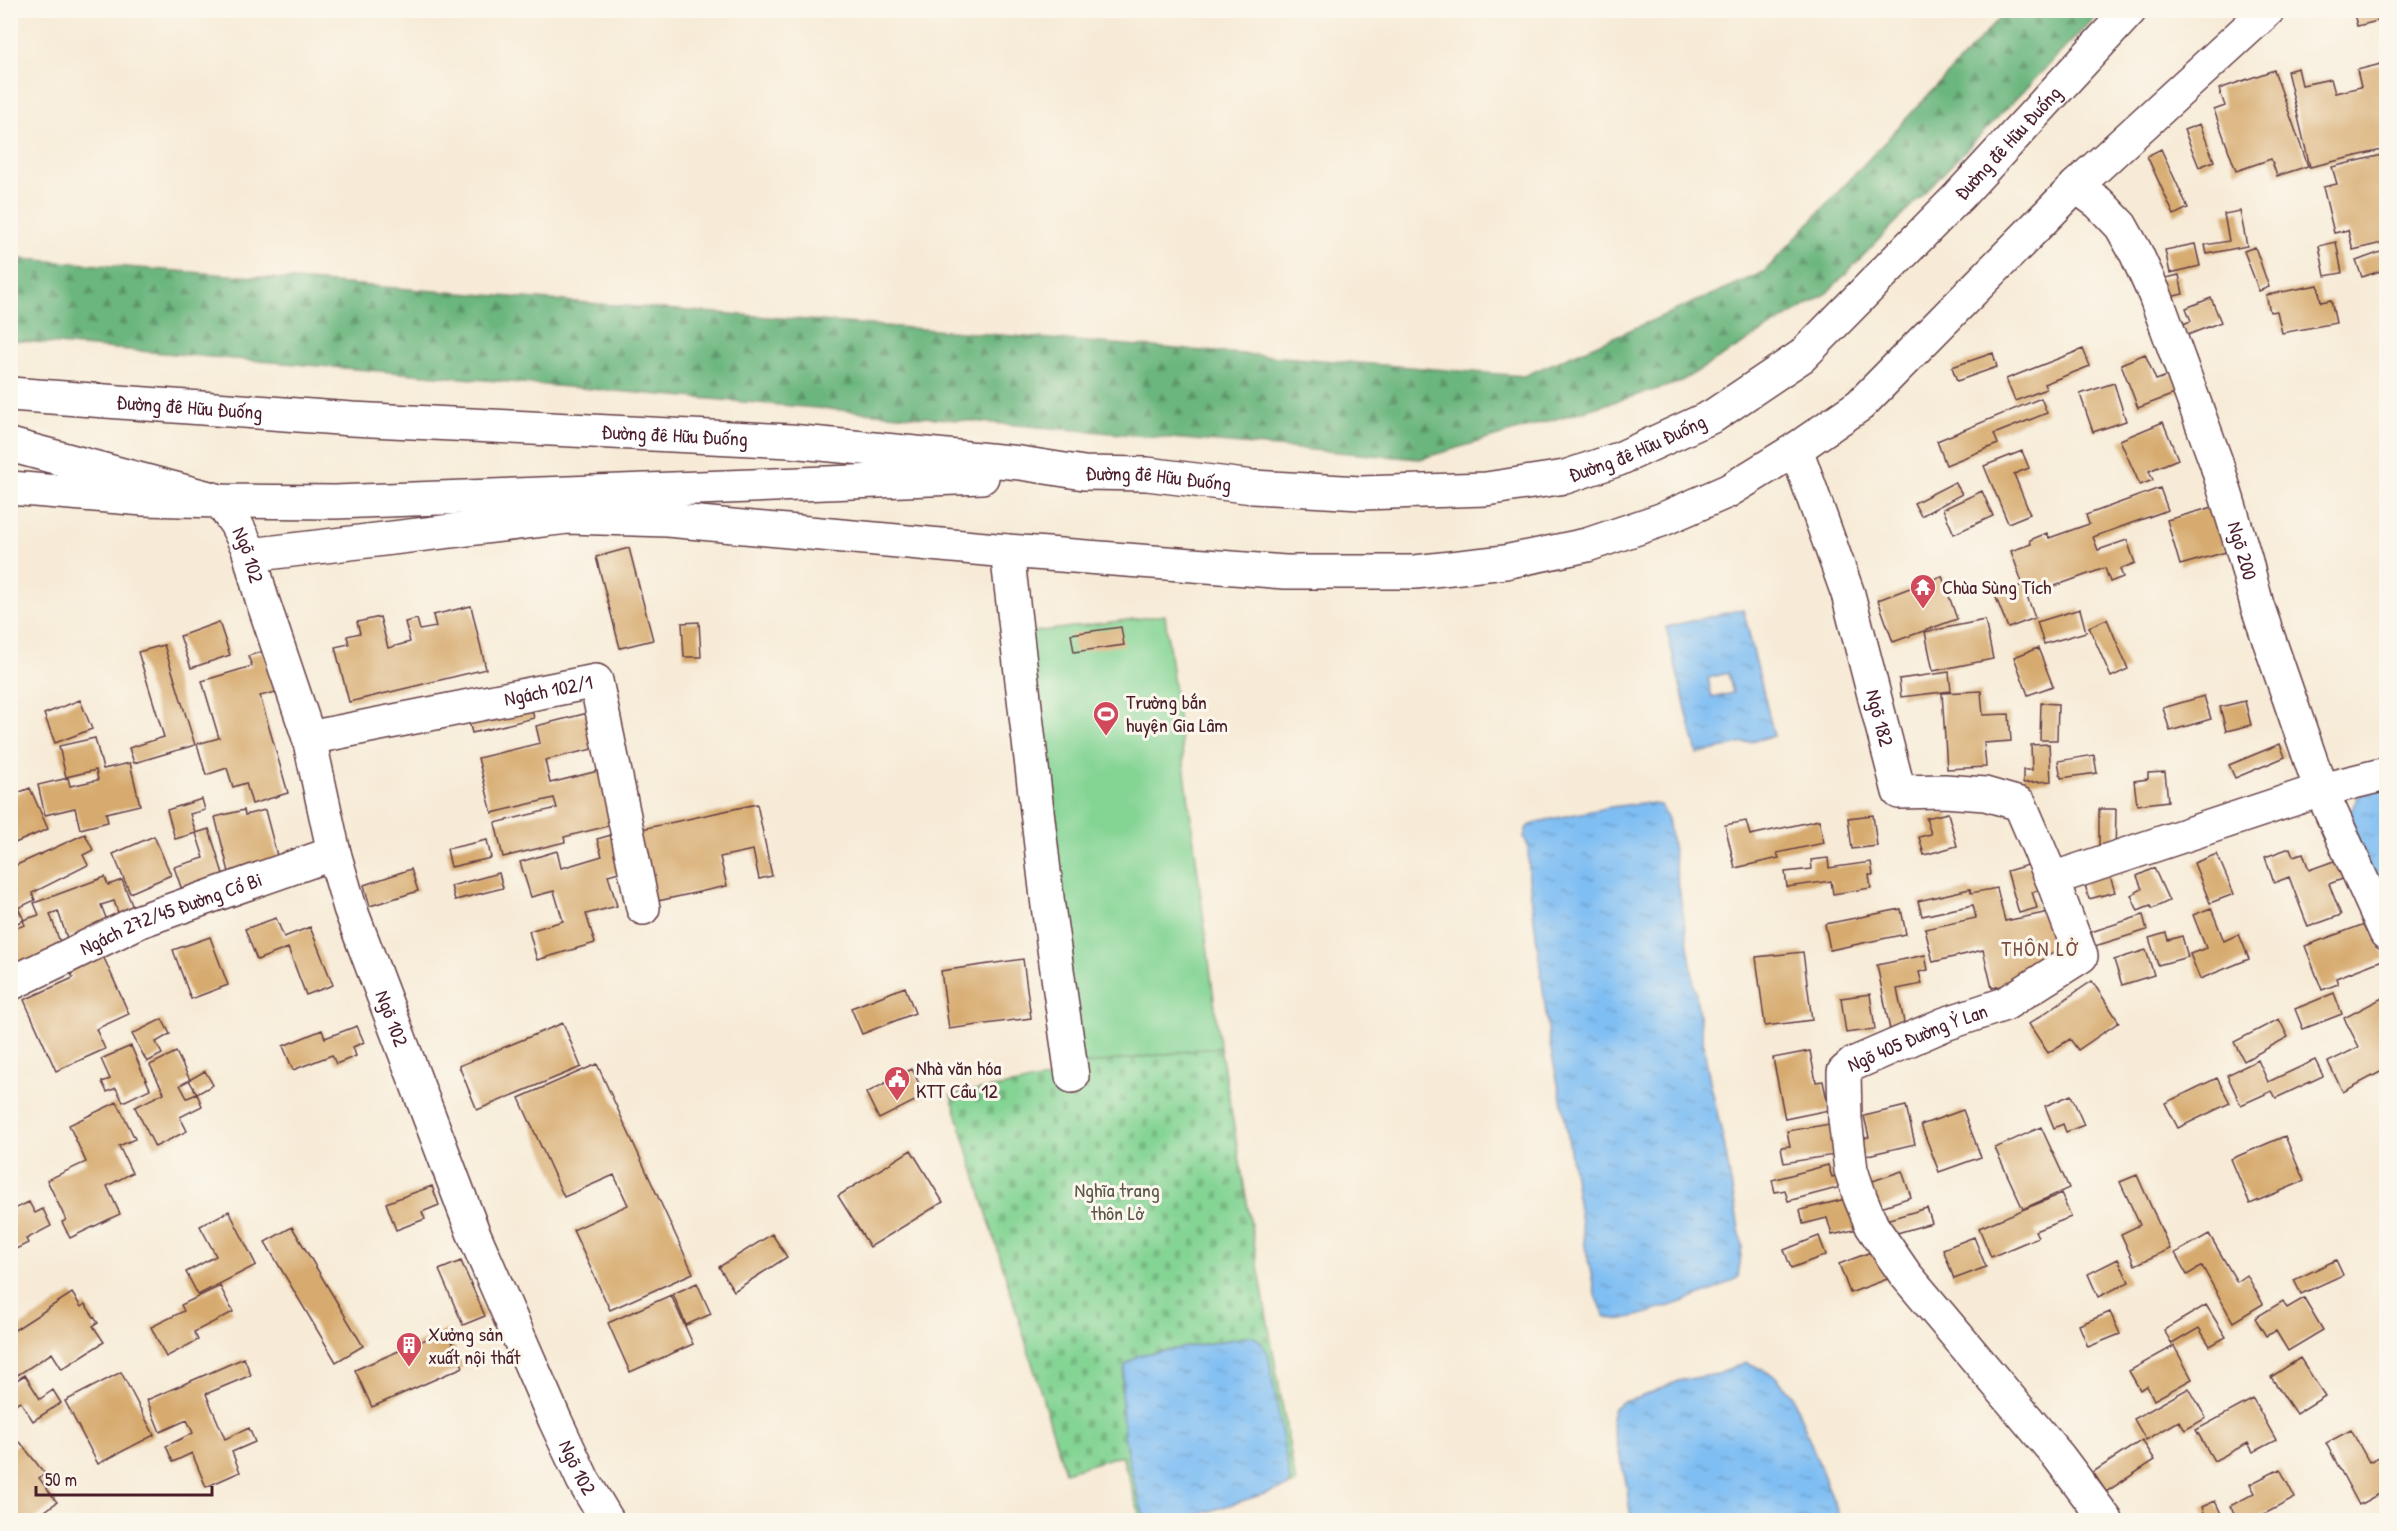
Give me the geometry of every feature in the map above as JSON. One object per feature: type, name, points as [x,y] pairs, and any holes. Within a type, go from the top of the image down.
[{"type":"street","name":"Đường đê Hữu Đuống","points":[[10,394],[352,419],[790,441],[1020,463],[1084,473],[1147,474],[1253,487],[1361,493],[1486,489],[1564,477],[1619,459],[1713,416],[1802,356],[1959,196],[2130,10]]},
{"type":"street","points":[[250,555],[568,518],[667,520],[1006,551],[1285,572],[1415,572],[1505,562],[1587,545],[1661,520],[1728,491],[1796,449],[1860,405],[2076,186],[2268,10]]},
{"type":"street","name":"Ngõ 200","points":[[2076,186],[2099,203],[2121,226],[2155,294],[2216,462],[2257,605],[2321,790],[2386,933]]},
{"type":"street","points":[[10,445],[220,501]]},
{"type":"street","name":"Ngõ 182","points":[[1796,449],[1848,594],[1899,792],[1944,791],[1985,794],[2020,804],[2052,879]]},
{"type":"street","points":[[10,488],[133,498],[335,502],[1084,473]]},
{"type":"street","name":"Ngõ 102","points":[[220,501],[236,524],[250,555],[261,596],[309,738],[334,853],[350,908],[473,1232],[555,1420],[583,1480],[607,1521]]},
{"type":"street","points":[[1006,551],[1048,906],[1072,1076]]},
{"type":"street","name":"Ngách 102/1","points":[[309,738],[596,681],[643,908]]},
{"type":"street","points":[[2052,879],[2321,790],[2386,774]]},
{"type":"street","name":"Ngách 272/45 Đường Cổ Bi","points":[[10,984],[140,921],[334,853]]},
{"type":"street","name":"Ngõ 405 Đường Ỷ Lan","points":[[2052,879],[2081,956],[2005,1004],[1945,1024],[1847,1067],[1842,1079],[1845,1119],[1851,1170],[1872,1226],[1887,1250],[1967,1350],[2059,1457],[2106,1521]]},
{"type":"green space","points":[[2007,10],[2101,11],[1827,293],[1678,383],[1420,459],[11,340],[11,258],[1524,376],[1764,272]]},
{"type":"green space","name":"Trường bắn huyện Gia Lâm","points":[[1165,615],[1220,1047],[1077,1066],[1019,634]]},
{"type":"green space","name":"Nghĩa trang thôn Lở","points":[[1220,1047],[1296,1484],[1179,1520],[1141,1520],[1122,1455],[1065,1472],[951,1095],[1066,1076],[1065,1067]]},
{"type":"water","points":[[1743,609],[1774,736],[1697,754],[1666,627]],"holes":[[[1728,673],[1733,693],[1712,698],[1708,678]]]},
{"type":"water","points":[[2386,783],[2386,925],[2348,815],[2359,796]]},
{"type":"water","points":[[1642,803],[1660,805],[1668,819],[1708,1072],[1724,1143],[1742,1246],[1738,1277],[1730,1282],[1665,1308],[1616,1319],[1605,1316],[1595,1293],[1583,1235],[1565,1118],[1550,1045],[1529,879],[1528,846],[1524,837],[1527,827],[1537,822]]},
{"type":"water","points":[[1252,1336],[1259,1340],[1268,1353],[1290,1481],[1287,1487],[1181,1520],[1145,1520],[1129,1464],[1123,1424],[1122,1385],[1125,1366],[1139,1355]]},
{"type":"water","points":[[1747,1362],[1775,1376],[1792,1395],[1841,1520],[1631,1520],[1626,1482],[1611,1418],[1614,1408],[1622,1402],[1638,1398],[1678,1381],[1718,1374]]},
{"type":"building","points":[[2353,10],[2385,10],[2386,19],[2357,26]]},
{"type":"building","points":[[2385,63],[2386,149],[2310,167],[2287,71],[2298,68],[2302,85],[2331,79],[2335,93],[2361,87],[2357,70]]},
{"type":"building","points":[[2274,70],[2308,166],[2277,176],[2271,159],[2236,171],[2214,110],[2225,106],[2219,89]]},
{"type":"building","points":[[2200,124],[2214,161],[2199,167],[2184,130]]},
{"type":"building","points":[[2161,149],[2188,208],[2174,215],[2147,156]]},
{"type":"building","points":[[2386,154],[2386,242],[2353,250],[2348,230],[2334,233],[2323,187],[2337,184],[2332,167]]},
{"type":"building","points":[[2240,211],[2247,246],[2207,254],[2205,245],[2229,241],[2224,214]]},
{"type":"building","points":[[2336,242],[2342,273],[2325,276],[2319,246]]},
{"type":"building","points":[[2195,244],[2200,266],[2170,273],[2165,250]]},
{"type":"building","points":[[2255,247],[2269,287],[2259,291],[2244,251]]},
{"type":"building","points":[[2386,250],[2386,269],[2362,277],[2356,261]]},
{"type":"building","points":[[2179,275],[2183,294],[2157,300],[2153,281]]},
{"type":"building","points":[[2318,285],[2321,302],[2331,300],[2336,323],[2282,333],[2277,311],[2270,312],[2266,295]]},
{"type":"building","points":[[2211,298],[2221,322],[2185,336],[2180,325],[2191,321],[2186,308]]},
{"type":"building","points":[[2083,349],[2090,366],[2044,384],[2046,389],[2015,401],[2006,379]]},
{"type":"building","points":[[1993,353],[1997,367],[1957,381],[1952,367]]},
{"type":"building","points":[[2145,354],[2156,380],[2175,373],[2182,391],[2138,408],[2121,364]]},
{"type":"building","points":[[2114,383],[2126,421],[2093,432],[2080,394]]},
{"type":"building","points":[[2041,398],[2047,413],[1994,434],[1998,444],[1946,465],[1937,441]]},
{"type":"building","points":[[2163,422],[2178,459],[2149,471],[2153,480],[2140,485],[2120,440]]},
{"type":"building","points":[[2022,451],[2029,468],[2014,474],[2030,514],[2008,523],[1984,466]]},
{"type":"building","points":[[1955,482],[1962,494],[1921,516],[1914,503]]},
{"type":"building","points":[[2160,488],[2168,510],[2093,537],[2098,550],[2127,540],[2135,563],[2120,569],[2123,577],[2110,582],[2105,568],[2027,596],[2035,618],[2008,628],[1995,595],[2023,585],[2011,551],[2031,544],[2030,540],[2047,533],[2049,538],[2089,524],[2086,515]]},
{"type":"building","points":[[1982,491],[1993,516],[1954,534],[1943,509]]},
{"type":"building","points":[[2213,507],[2226,552],[2180,565],[2167,520]]},
{"type":"building","points":[[629,548],[653,640],[620,648],[596,557]]},
{"type":"building","points":[[1942,576],[1957,619],[1893,642],[1878,600]]},
{"type":"building","points":[[471,606],[486,669],[349,702],[335,647],[349,644],[347,636],[360,633],[357,622],[380,617],[388,648],[410,642],[405,622],[417,619],[420,630],[436,627],[433,615]]},
{"type":"building","points":[[2080,609],[2086,632],[2044,644],[2037,622]]},
{"type":"building","points":[[2107,619],[2128,669],[2111,677],[2089,627]]},
{"type":"building","points":[[1985,620],[1993,659],[1933,671],[1925,632]]},
{"type":"building","points":[[219,622],[230,655],[191,668],[180,636]]},
{"type":"building","points":[[699,622],[701,657],[684,657],[682,623]]},
{"type":"building","points":[[1121,627],[1124,645],[1074,652],[1071,634]]},
{"type":"building","points":[[164,645],[195,745],[134,763],[129,748],[164,737],[138,652]]},
{"type":"building","points":[[2038,648],[2053,686],[2028,695],[2014,657]]},
{"type":"building","points":[[264,651],[276,692],[260,696],[288,793],[252,804],[246,783],[233,787],[227,768],[206,775],[197,744],[219,738],[202,681],[252,666],[248,656]]},
{"type":"building","points":[[1949,672],[1951,691],[1901,697],[1899,679]]},
{"type":"building","points":[[1981,691],[1983,715],[2009,714],[2011,741],[1984,743],[1986,767],[1947,769],[1942,693]]},
{"type":"building","points":[[2204,696],[2211,719],[2170,731],[2163,708]]},
{"type":"building","points":[[529,699],[534,718],[472,733],[467,714]]},
{"type":"building","points":[[80,700],[92,729],[55,743],[44,714]]},
{"type":"building","points":[[2245,701],[2251,725],[2226,731],[2220,707]]},
{"type":"building","points":[[2041,703],[2058,704],[2057,740],[2040,740]]},
{"type":"building","points":[[588,713],[597,748],[545,760],[550,783],[606,769],[620,823],[564,837],[565,842],[503,857],[495,823],[557,808],[554,798],[492,813],[478,758],[540,743],[536,726]]},
{"type":"building","points":[[95,738],[103,769],[130,763],[140,805],[106,813],[108,822],[80,829],[75,808],[45,815],[38,785],[68,778],[70,786],[98,780],[96,770],[66,777],[59,746]]},
{"type":"building","points":[[2049,744],[2051,781],[2023,783],[2023,770],[2032,770],[2031,745]]},
{"type":"building","points":[[2280,744],[2285,757],[2235,778],[2229,765]]},
{"type":"building","points":[[2094,755],[2097,773],[2061,778],[2058,761]]},
{"type":"building","points":[[2165,772],[2168,801],[2137,805],[2134,781],[2148,779],[2148,773]]},
{"type":"building","points":[[30,788],[48,829],[10,845],[10,796]]},
{"type":"building","points":[[202,799],[205,810],[190,814],[196,833],[175,839],[167,810]]},
{"type":"building","points":[[757,804],[772,876],[759,879],[753,850],[720,857],[727,886],[653,902],[637,830]]},
{"type":"building","points":[[2099,809],[2116,809],[2115,856],[2099,856]]},
{"type":"building","points":[[244,810],[245,815],[265,810],[280,867],[231,880],[215,817]]},
{"type":"building","points":[[1948,813],[1957,846],[1924,855],[1919,837],[1931,834],[1926,818]]},
{"type":"building","points":[[1873,815],[1877,846],[1852,849],[1848,818]]},
{"type":"building","points":[[1819,820],[1824,843],[1777,853],[1779,858],[1735,868],[1725,825],[1746,821],[1750,835]]},
{"type":"building","points":[[209,829],[224,877],[182,890],[174,867],[204,858],[196,833]]},
{"type":"building","points":[[622,832],[633,868],[608,875],[617,906],[586,914],[595,943],[537,960],[529,931],[563,921],[554,891],[531,897],[520,862],[557,851],[561,868],[572,865],[602,856],[597,839]]},
{"type":"building","points":[[85,834],[93,850],[83,855],[88,865],[32,893],[35,900],[18,908],[24,920],[10,926],[10,900],[13,899],[10,893],[10,868]]},
{"type":"building","points":[[154,836],[171,875],[130,893],[113,854]]},
{"type":"building","points":[[487,840],[491,858],[451,867],[447,849]]},
{"type":"building","points":[[2290,848],[2293,856],[2303,853],[2309,870],[2342,858],[2348,877],[2329,884],[2341,915],[2308,927],[2289,877],[2274,883],[2265,857]]},
{"type":"building","points":[[2217,854],[2234,894],[2210,903],[2194,863]]},
{"type":"building","points":[[1828,858],[1829,868],[1871,862],[1873,875],[1869,875],[1871,888],[1833,894],[1831,881],[1787,887],[1785,872],[1812,869],[1811,860]]},
{"type":"building","points":[[2038,862],[2046,888],[2032,892],[2037,908],[2019,913],[2007,871]]},
{"type":"building","points":[[2154,868],[2169,901],[2152,909],[2150,906],[2138,911],[2131,895],[2142,889],[2137,876]]},
{"type":"building","points":[[411,869],[418,891],[370,906],[364,885]]},
{"type":"building","points":[[499,873],[503,888],[455,900],[451,886]]},
{"type":"building","points":[[2109,873],[2115,892],[2089,899],[2084,881]]},
{"type":"building","points":[[105,877],[108,885],[122,880],[136,915],[121,921],[114,901],[101,905],[108,923],[67,938],[58,911],[50,914],[62,948],[10,967],[10,930],[25,925],[23,920],[39,915],[34,903]]},
{"type":"building","points":[[1997,888],[2005,921],[2059,910],[2071,963],[2034,979],[1992,988],[1983,950],[1933,962],[1925,929],[1976,918],[1973,905],[1922,916],[1918,901],[1970,889],[1971,893]]},
{"type":"building","points":[[2211,908],[2224,941],[2239,934],[2249,959],[2200,979],[2190,954],[2206,948],[2193,915]]},
{"type":"building","points":[[1901,909],[1906,934],[1830,950],[1825,924]]},
{"type":"building","points":[[2143,915],[2147,930],[2095,946],[2091,932]]},
{"type":"building","points":[[276,918],[284,937],[310,927],[333,985],[306,995],[288,948],[257,960],[245,929]]},
{"type":"building","points":[[2370,922],[2385,959],[2336,978],[2338,984],[2322,990],[2305,946]]},
{"type":"building","points":[[2166,933],[2168,940],[2182,936],[2188,957],[2158,965],[2149,938]]},
{"type":"building","points":[[210,937],[228,985],[191,999],[173,950]]},
{"type":"building","points":[[100,949],[129,1014],[96,1029],[105,1049],[56,1071],[24,1000],[73,978],[67,964]]},
{"type":"building","points":[[2146,950],[2154,975],[2122,985],[2114,960]]},
{"type":"building","points":[[1803,952],[1812,1020],[1765,1026],[1756,957]]},
{"type":"building","points":[[1925,955],[1928,970],[1919,972],[1922,984],[1897,989],[1905,1027],[1890,1030],[1877,965]]},
{"type":"building","points":[[1023,959],[1031,1018],[949,1029],[941,971]]},
{"type":"building","points":[[2092,981],[2119,1022],[2078,1050],[2070,1039],[2048,1053],[2029,1024]]},
{"type":"building","points":[[905,987],[915,1013],[862,1034],[851,1008]]},
{"type":"building","points":[[2334,993],[2342,1014],[2303,1029],[2295,1009]]},
{"type":"building","points":[[1870,994],[1875,1029],[1846,1033],[1841,998]]},
{"type":"building","points":[[2386,996],[2386,1069],[2343,1092],[2328,1062],[2359,1047],[2344,1018]]},
{"type":"building","points":[[162,1019],[170,1034],[156,1042],[162,1054],[147,1062],[132,1034]]},
{"type":"building","points":[[2279,1019],[2288,1037],[2244,1061],[2234,1042]]},
{"type":"building","points":[[563,1023],[581,1067],[477,1110],[459,1066]]},
{"type":"building","points":[[357,1026],[364,1042],[353,1047],[356,1056],[336,1064],[332,1055],[293,1070],[283,1046],[322,1030],[325,1038]]},
{"type":"building","points":[[131,1046],[150,1089],[123,1102],[116,1088],[107,1092],[102,1082],[110,1079],[101,1059]]},
{"type":"building","points":[[1810,1051],[1816,1082],[1823,1081],[1829,1110],[1785,1119],[1773,1058]]},
{"type":"building","points":[[176,1052],[190,1080],[180,1085],[187,1098],[197,1094],[202,1106],[180,1117],[187,1131],[155,1147],[135,1107],[164,1093],[150,1065]]},
{"type":"building","points":[[2258,1060],[2268,1082],[2315,1060],[2323,1076],[2276,1098],[2272,1091],[2241,1105],[2227,1075]]},
{"type":"building","points":[[597,1064],[693,1273],[610,1310],[573,1230],[628,1205],[614,1175],[564,1197],[519,1098]]},
{"type":"building","points":[[912,1069],[925,1096],[879,1119],[866,1093]]},
{"type":"building","points":[[205,1071],[213,1085],[197,1094],[189,1080]]},
{"type":"building","points":[[2217,1078],[2230,1103],[2178,1128],[2165,1103]]},
{"type":"building","points":[[2071,1095],[2084,1125],[2066,1132],[2063,1124],[2054,1128],[2045,1106]]},
{"type":"building","points":[[117,1102],[135,1139],[119,1146],[132,1173],[107,1186],[120,1214],[70,1238],[62,1222],[66,1220],[47,1180],[86,1162],[69,1125]]},
{"type":"building","points":[[1906,1106],[1915,1144],[1855,1158],[1851,1141],[1869,1137],[1864,1116]]},
{"type":"building","points":[[1963,1110],[1981,1157],[1939,1172],[1921,1125]]},
{"type":"building","points":[[1836,1123],[1841,1154],[1784,1163],[1781,1147],[1790,1146],[1787,1131]]},
{"type":"building","points":[[2041,1127],[2069,1188],[2023,1209],[1995,1148]]},
{"type":"building","points":[[2285,1136],[2304,1181],[2250,1204],[2231,1159]]},
{"type":"building","points":[[911,1150],[943,1202],[870,1247],[838,1196]]},
{"type":"building","points":[[1828,1165],[1832,1177],[1838,1175],[1841,1187],[1788,1201],[1785,1190],[1775,1192],[1772,1180]]},
{"type":"building","points":[[1902,1171],[1911,1197],[1866,1212],[1858,1186]]},
{"type":"building","points":[[2137,1175],[2170,1249],[2135,1265],[2121,1234],[2140,1225],[2120,1182]]},
{"type":"building","points":[[432,1186],[439,1205],[422,1212],[425,1219],[396,1230],[386,1203]]},
{"type":"building","points":[[2061,1194],[2071,1217],[2035,1231],[2038,1237],[1991,1257],[1979,1228]]},
{"type":"building","points":[[1850,1198],[1858,1229],[1832,1235],[1827,1218],[1803,1224],[1800,1210]]},
{"type":"building","points":[[29,1202],[35,1213],[43,1209],[51,1226],[26,1239],[28,1243],[10,1252],[10,1211]]},
{"type":"building","points":[[1927,1208],[1932,1223],[1883,1237],[1879,1222]]},
{"type":"building","points":[[229,1211],[256,1265],[198,1295],[186,1272],[216,1256],[200,1226]]},
{"type":"building","points":[[292,1227],[363,1346],[336,1362],[265,1242]]},
{"type":"building","points":[[772,1234],[787,1257],[734,1291],[719,1267]]},
{"type":"building","points":[[2209,1234],[2237,1282],[2247,1275],[2263,1304],[2233,1322],[2202,1266],[2187,1275],[2175,1253]]},
{"type":"building","points":[[1819,1236],[1826,1255],[1791,1268],[1784,1250]]},
{"type":"building","points":[[1974,1237],[1986,1267],[1954,1279],[1943,1249]]},
{"type":"building","points":[[1879,1249],[1890,1278],[1850,1293],[1839,1264]]},
{"type":"building","points":[[10,1259],[18,1273],[10,1277]]},
{"type":"building","points":[[2118,1259],[2129,1282],[2098,1297],[2088,1274]]},
{"type":"building","points":[[2336,1260],[2343,1275],[2301,1294],[2294,1280]]},
{"type":"building","points":[[461,1261],[485,1316],[463,1325],[439,1270]]},
{"type":"building","points":[[697,1283],[711,1314],[686,1325],[673,1294]]},
{"type":"building","points":[[220,1286],[233,1312],[194,1332],[198,1340],[166,1357],[151,1327],[184,1311],[181,1305]]},
{"type":"building","points":[[72,1293],[81,1307],[85,1304],[98,1323],[93,1326],[104,1342],[62,1369],[52,1353],[13,1378],[10,1374],[10,1333]]},
{"type":"building","points":[[671,1295],[693,1344],[630,1372],[608,1323]]},
{"type":"building","points":[[2304,1298],[2323,1330],[2288,1351],[2276,1331],[2266,1336],[2255,1318],[2283,1301],[2287,1308]]},
{"type":"building","points":[[2206,1305],[2226,1337],[2210,1346],[2199,1328],[2172,1344],[2164,1330]]},
{"type":"building","points":[[2110,1312],[2120,1334],[2088,1347],[2079,1325]]},
{"type":"building","name":"Xưởng sản xuất nội thất","points":[[447,1330],[463,1367],[372,1407],[355,1370]]},
{"type":"building","points":[[2174,1346],[2192,1379],[2154,1400],[2147,1386],[2140,1390],[2129,1371]]},
{"type":"building","points":[[244,1358],[251,1375],[206,1394],[225,1439],[249,1428],[255,1442],[232,1452],[240,1472],[206,1487],[192,1453],[173,1462],[166,1446],[193,1433],[187,1420],[160,1432],[147,1400]]},
{"type":"building","points":[[2300,1358],[2325,1396],[2296,1414],[2271,1377]]},
{"type":"building","points":[[121,1372],[154,1435],[98,1464],[65,1401]]},
{"type":"building","points":[[25,1375],[40,1399],[53,1390],[61,1403],[33,1421],[20,1401],[10,1407],[10,1384]]},
{"type":"building","points":[[2189,1388],[2206,1418],[2185,1430],[2179,1421],[2146,1440],[2134,1419]]},
{"type":"building","points":[[2253,1399],[2276,1440],[2253,1452],[2248,1443],[2214,1461],[2196,1430]]},
{"type":"building","points":[[2351,1430],[2369,1462],[2383,1455],[2386,1461],[2386,1490],[2359,1505],[2326,1443]]},
{"type":"building","points":[[2142,1440],[2155,1460],[2106,1492],[2093,1472]]},
{"type":"building","points":[[20,1442],[45,1474],[39,1478],[57,1502],[33,1520],[10,1520],[10,1449]]},
{"type":"building","points":[[2280,1469],[2295,1498],[2253,1520],[2238,1520],[2230,1506],[2255,1493],[2250,1484]]},
{"type":"building","points":[[2215,1501],[2224,1520],[2194,1520],[2205,1516],[2202,1507]]},
{"type":"place","name":"Chùa Sùng Tích","points":[[1923,610]]},
{"type":"place","name":"Trường bắn huyện Gia Lâm","points":[[1106,737]]},
{"type":"place","name":"Nhà văn hóa KTT Cầu 12","points":[[897,1102]]},
{"type":"place","name":"Xưởng sản xuất nội thất","points":[[409,1368]]},
{"type":"district","name":"THÔN LỞ","points":[[2040,949]]}]
